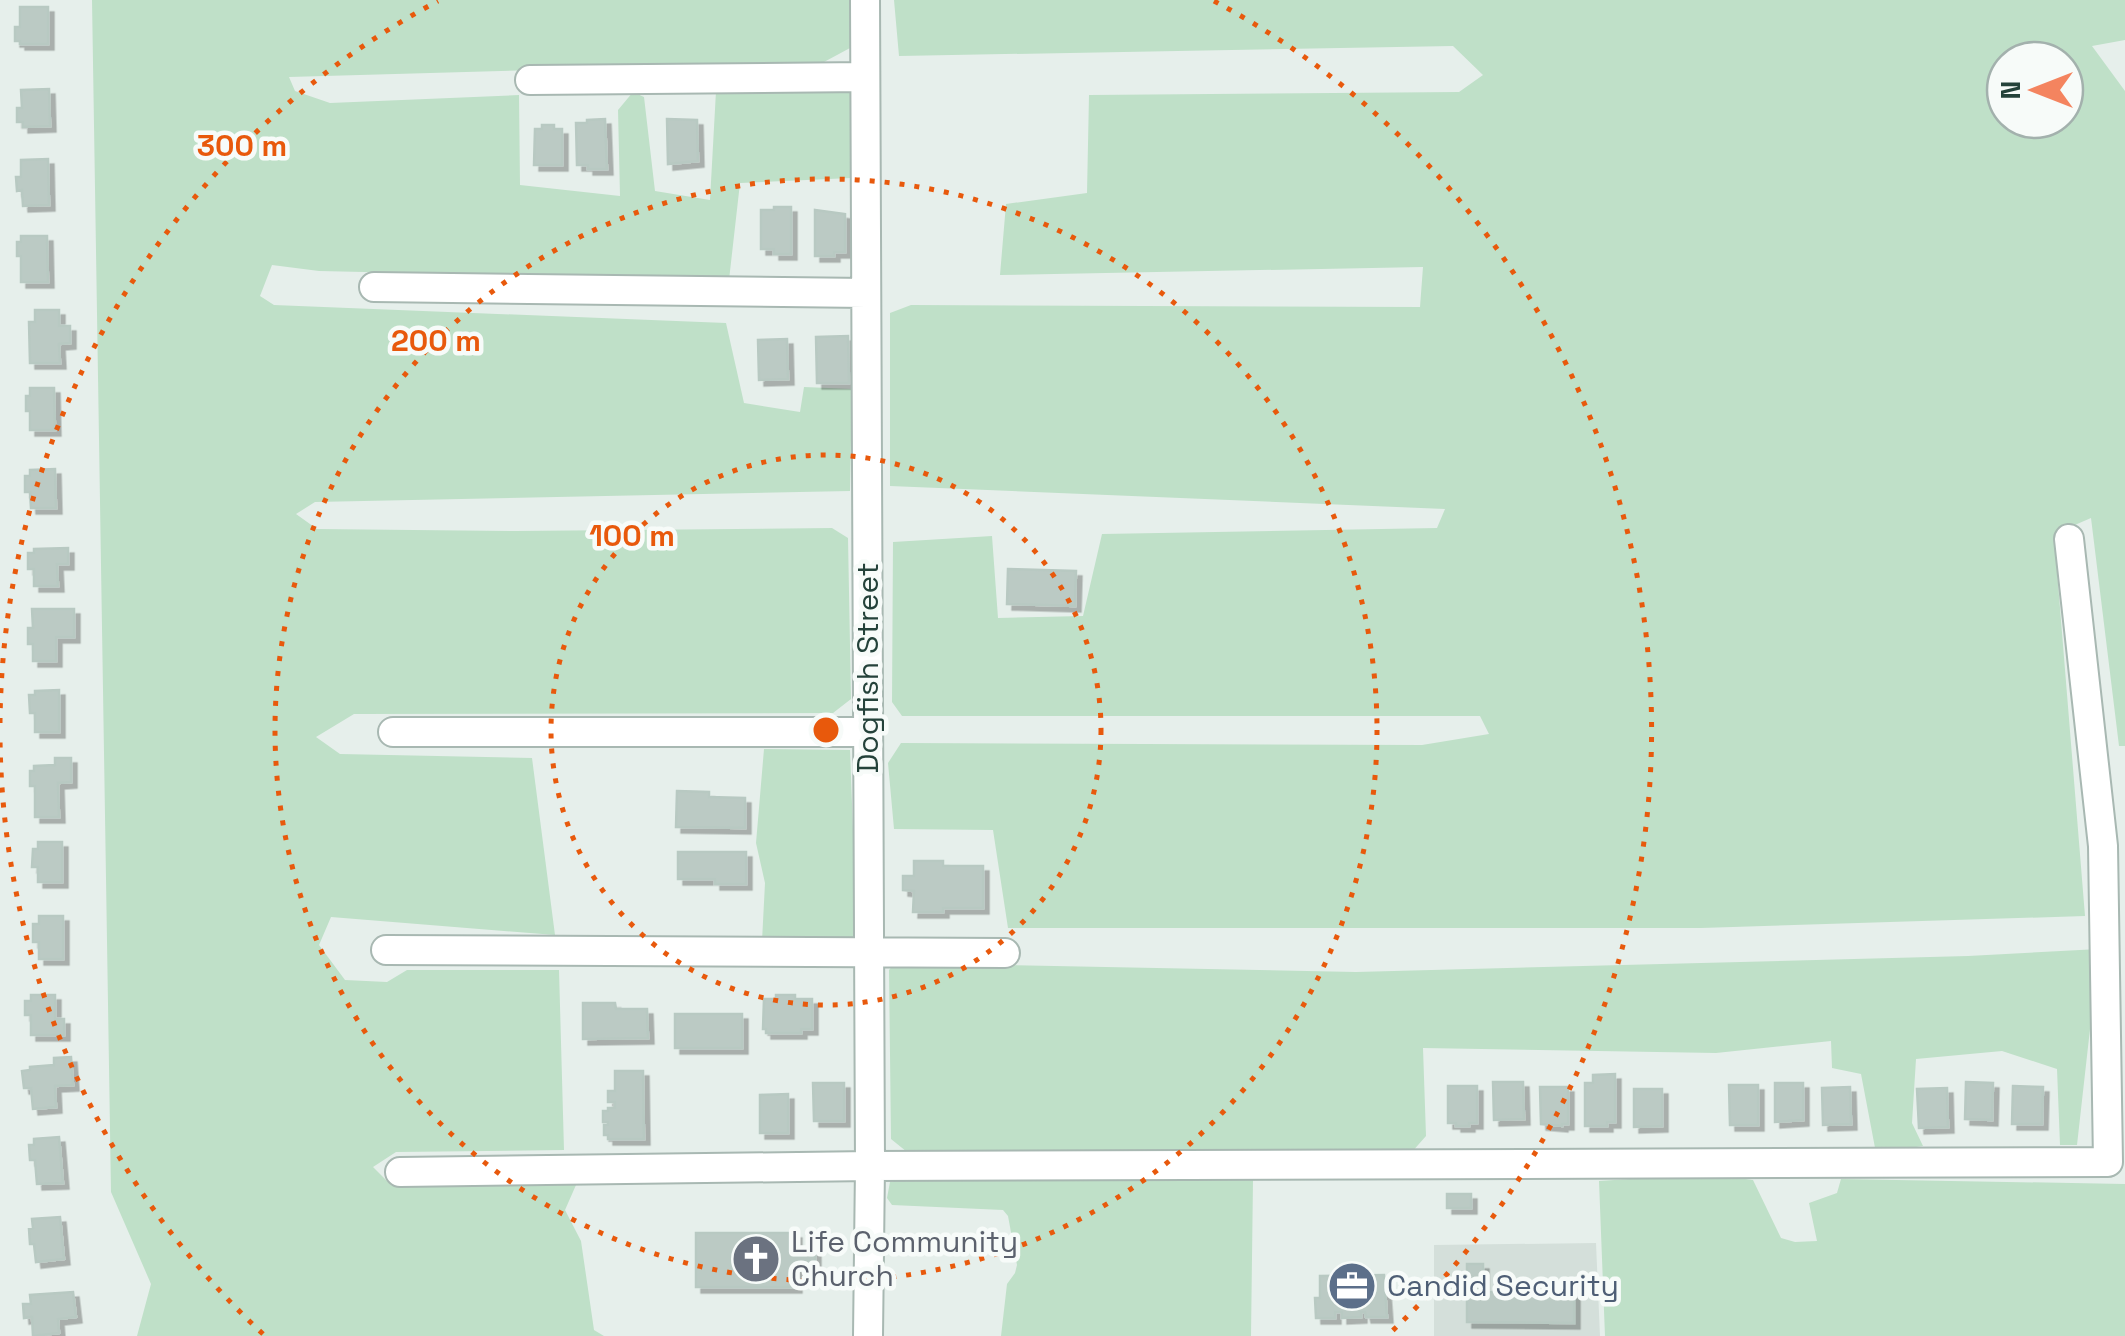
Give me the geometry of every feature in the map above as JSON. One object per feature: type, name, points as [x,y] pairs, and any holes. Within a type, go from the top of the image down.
[{"type":"street","name":"Dogfish Street","points":[[865,0],[868,1336]]},
{"type":"street","points":[[530,80],[865,76]]},
{"type":"street","points":[[374,286],[866,293]]},
{"type":"street","points":[[400,1172],[870,1166],[2108,1162],[2102,846],[2069,539]]},
{"type":"street","points":[[393,732],[868,732]]},
{"type":"street","points":[[386,950],[1005,953]]},
{"type":"shaded area","points":[[1596,1243],[1600,1336],[1434,1336],[1434,1245]]},
{"type":"green space","points":[[92,0],[850,0],[850,48],[824,62],[289,77],[295,91],[330,103],[519,95],[520,185],[620,196],[618,110],[633,92],[644,97],[655,191],[710,200],[716,91],[853,92],[851,178],[740,183],[729,280],[319,271],[272,265],[260,296],[274,305],[726,323],[744,403],[800,412],[804,387],[852,389],[850,491],[315,502],[296,514],[317,529],[832,528],[848,538],[851,699],[833,713],[354,714],[316,737],[340,754],[532,758],[555,935],[331,917],[319,945],[345,980],[387,982],[407,970],[559,970],[564,1150],[396,1152],[373,1167],[392,1186],[576,1185],[565,1210],[581,1241],[594,1330],[604,1336],[137,1336],[151,1284],[111,1192]]},
{"type":"green space","points":[[894,0],[2125,0],[2125,40],[2092,46],[2125,91],[2125,746],[2119,746],[2091,518],[2054,534],[2085,916],[1701,928],[1008,928],[993,830],[894,829],[888,763],[901,743],[1422,745],[1489,734],[1480,716],[902,716],[892,702],[893,542],[992,536],[998,618],[1083,616],[1102,534],[1437,528],[1445,509],[890,486],[890,313],[911,305],[1420,307],[1423,267],[1000,275],[1006,204],[1087,193],[1089,95],[1459,92],[1483,75],[1453,46],[899,56]]},
{"type":"green space","points":[[764,749],[850,750],[857,937],[762,941],[765,883],[756,843]]},
{"type":"green space","points":[[2099,949],[2077,1145],[2060,1145],[2057,1069],[2002,1051],[1916,1059],[1912,1123],[1923,1146],[1876,1153],[1861,1074],[1832,1068],[1831,1041],[1716,1053],[1423,1048],[1426,1136],[1411,1153],[912,1156],[891,1139],[889,970],[900,957],[1006,965],[1356,972]]},
{"type":"green space","points":[[1707,1174],[1753,1180],[1781,1238],[1795,1242],[1817,1241],[1809,1203],[1837,1193],[1841,1179],[2125,1184],[2125,1336],[1605,1336],[1599,1181]]},
{"type":"green space","points":[[1253,1180],[1251,1336],[1001,1336],[1007,1284],[1017,1265],[1008,1216],[1003,1210],[892,1205],[887,1198],[890,1182]]},
{"type":"building","points":[[20,7],[48,7],[48,44],[15,41]]},
{"type":"building","points":[[49,89],[50,126],[23,127],[23,122],[17,122],[17,108],[22,108],[21,90]]},
{"type":"building","points":[[605,119],[607,169],[577,165],[576,123]]},
{"type":"building","points":[[667,119],[697,120],[698,161],[668,164]]},
{"type":"building","points":[[542,125],[562,129],[562,165],[534,165],[535,129],[542,129]]},
{"type":"building","points":[[48,159],[49,205],[23,206],[16,177],[21,177],[21,160]]},
{"type":"building","points":[[791,207],[791,254],[761,249],[761,210]]},
{"type":"building","points":[[815,210],[845,214],[845,252],[815,256]]},
{"type":"building","points":[[21,236],[47,236],[48,282],[21,282],[17,242],[21,242]]},
{"type":"building","points":[[35,310],[59,310],[59,326],[70,326],[70,343],[59,344],[60,363],[30,363],[29,322],[35,322]]},
{"type":"building","points":[[848,336],[849,383],[817,383],[816,337]]},
{"type":"building","points":[[787,339],[788,379],[759,380],[758,340]]},
{"type":"building","points":[[30,388],[54,388],[55,430],[30,430],[26,396],[30,396]]},
{"type":"building","points":[[55,469],[56,508],[31,508],[25,476],[30,476],[30,470]]},
{"type":"building","points":[[68,548],[68,564],[57,564],[58,586],[34,586],[34,569],[28,569],[28,553],[34,553],[34,549]]},
{"type":"building","points":[[1008,569],[1076,571],[1075,606],[1007,604]]},
{"type":"building","points":[[32,609],[74,609],[74,637],[56,637],[56,661],[33,661],[33,644],[28,644],[28,628],[33,628]]},
{"type":"building","points":[[59,690],[59,732],[35,732],[35,713],[30,713],[29,695]]},
{"type":"building","points":[[55,758],[71,758],[71,782],[58,783],[59,817],[35,817],[35,786],[30,786],[30,771],[34,771],[34,766],[55,765]]},
{"type":"building","points":[[677,791],[745,798],[745,828],[676,827]]},
{"type":"building","points":[[38,842],[62,842],[62,882],[38,882],[38,867],[32,867],[33,849],[38,849]]},
{"type":"building","points":[[678,852],[746,852],[746,884],[678,879]]},
{"type":"building","points":[[914,861],[983,866],[983,908],[913,912],[914,891],[903,890],[903,876],[914,876]]},
{"type":"building","points":[[39,916],[63,916],[63,959],[39,959],[39,942],[33,942],[33,924],[39,924]]},
{"type":"building","points":[[31,995],[55,995],[55,1019],[64,1019],[64,1035],[31,1035],[31,1015],[25,1015],[25,1001],[31,1001]]},
{"type":"building","points":[[776,995],[812,999],[812,1029],[801,1029],[801,1033],[766,1033],[764,999],[776,999]]},
{"type":"building","points":[[583,1003],[647,1009],[648,1038],[583,1039]]},
{"type":"building","points":[[675,1014],[742,1014],[742,1048],[675,1048]]},
{"type":"building","points":[[71,1057],[73,1085],[55,1086],[56,1107],[33,1109],[31,1088],[24,1088],[22,1071],[54,1065],[54,1058]]},
{"type":"building","points":[[615,1071],[643,1071],[644,1139],[608,1139],[604,1135],[608,1122],[603,1122],[603,1111],[615,1108],[615,1102],[608,1102],[608,1091],[615,1091]]},
{"type":"building","points":[[1615,1074],[1615,1122],[1585,1126],[1585,1083],[1593,1083],[1593,1075]]},
{"type":"building","points":[[1493,1082],[1523,1082],[1524,1119],[1494,1120]]},
{"type":"building","points":[[1966,1082],[1993,1083],[1992,1120],[1965,1119]]},
{"type":"building","points":[[813,1083],[844,1083],[844,1121],[814,1121]]},
{"type":"building","points":[[1775,1083],[1803,1083],[1803,1120],[1775,1122]]},
{"type":"building","points":[[1729,1085],[1758,1085],[1758,1125],[1730,1125]]},
{"type":"building","points":[[1448,1086],[1477,1086],[1477,1123],[1448,1123]]},
{"type":"building","points":[[2013,1086],[2043,1087],[2042,1124],[2012,1124]]},
{"type":"building","points":[[1540,1087],[1568,1087],[1568,1124],[1541,1124]]},
{"type":"building","points":[[1850,1087],[1851,1124],[1823,1125],[1822,1088]]},
{"type":"building","points":[[1947,1088],[1948,1127],[1919,1128],[1917,1089]]},
{"type":"building","points":[[1634,1089],[1662,1089],[1662,1126],[1634,1127]]},
{"type":"building","points":[[788,1094],[788,1133],[760,1133],[760,1095]]},
{"type":"building","points":[[59,1137],[63,1183],[37,1184],[29,1145],[34,1145],[34,1139]]},
{"type":"building","points":[[1447,1194],[1471,1194],[1471,1208],[1447,1208]]},
{"type":"building","points":[[60,1217],[64,1259],[36,1262],[34,1244],[30,1244],[32,1219]]},
{"type":"building","name":"Life Community Church","points":[[696,1233],[796,1233],[796,1248],[815,1248],[815,1270],[796,1270],[796,1287],[696,1287]]},
{"type":"building","points":[[1467,1264],[1483,1264],[1483,1292],[1574,1292],[1574,1323],[1467,1322]]},
{"type":"building","name":"Candid Security","points":[[1384,1275],[1387,1317],[1366,1317],[1361,1312],[1361,1317],[1342,1318],[1342,1312],[1335,1312],[1335,1318],[1316,1318],[1320,1276]]},
{"type":"building","points":[[73,1292],[76,1317],[58,1319],[59,1333],[33,1336],[32,1317],[24,1318],[23,1304],[31,1304],[30,1295]]},
{"type":"place","name":"Life Community Church","points":[[756,1259]]},
{"type":"place","name":"Candid Security","points":[[1352,1286]]}]
